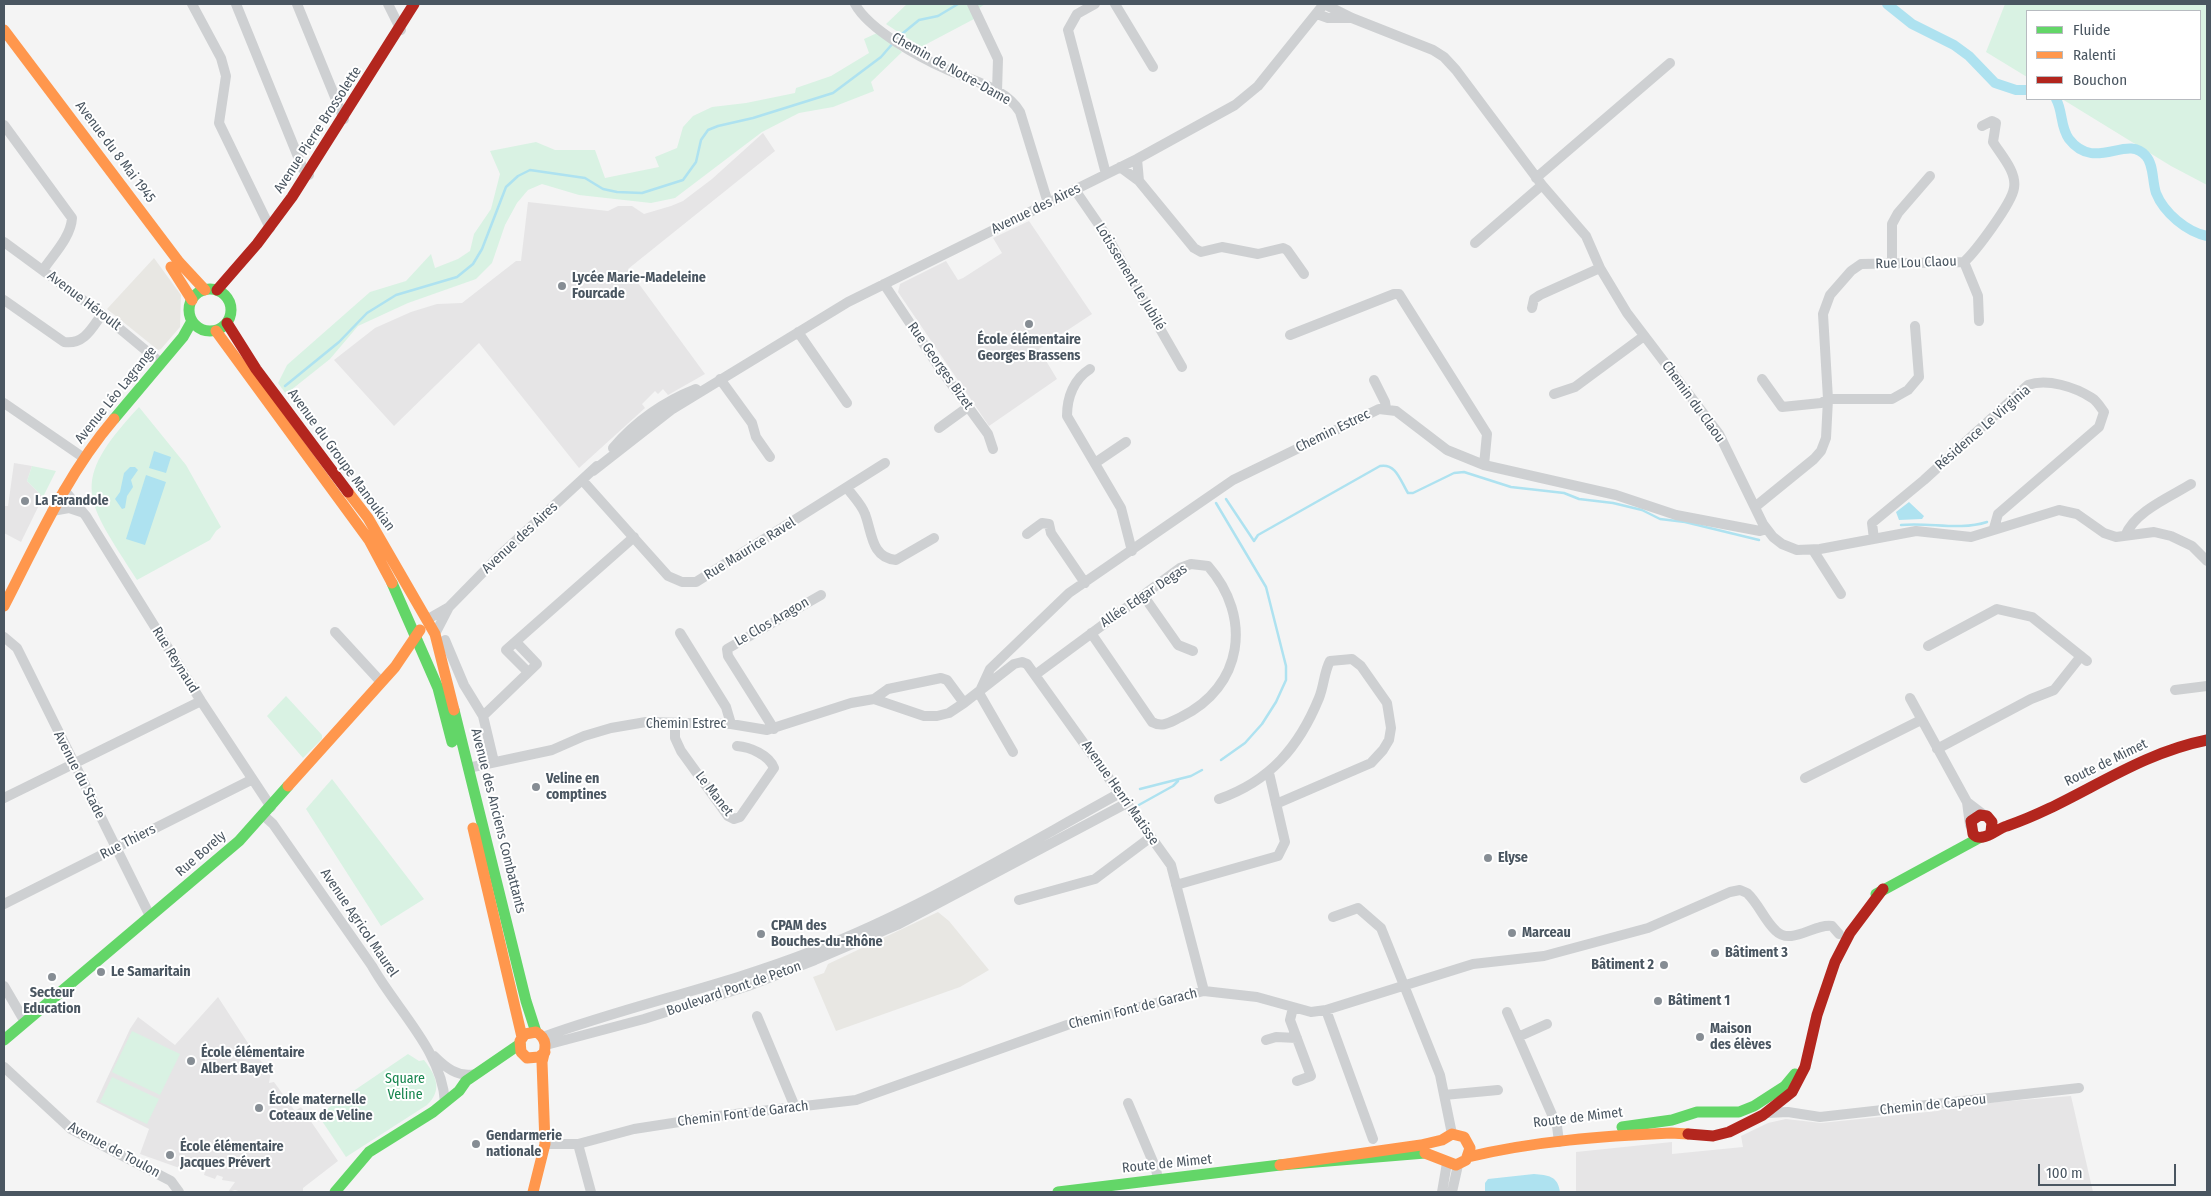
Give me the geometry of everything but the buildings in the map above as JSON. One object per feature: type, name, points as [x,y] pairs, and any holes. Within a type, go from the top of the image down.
[{"type":"street","points":[[192,4],[221,58],[226,76],[219,123],[270,228]]},
{"type":"street","points":[[236,4],[303,168],[309,175]]},
{"type":"street","points":[[297,4],[344,119]]},
{"type":"street","points":[[388,4],[400,30]]},
{"type":"street","name":"Avenue Pierre Brossolette","points":[[230,303],[236,283],[258,245],[309,175],[400,30],[414,4]]},
{"type":"street","name":"Avenue Pierre Brossolette","points":[[400,30],[423,4]]},
{"type":"street","name":"Chemin de Notre-Dame","points":[[855,4],[880,29],[908,48],[947,70],[997,91],[1013,100],[1020,112],[1048,203]]},
{"type":"street","points":[[972,4],[998,59],[997,91]]},
{"type":"street","points":[[1095,4],[1077,14],[1068,30],[1106,174]]},
{"type":"street","points":[[1115,4],[1153,67]]},
{"type":"street","name":"Avenue des Aires","points":[[428,619],[449,606],[498,557],[593,471],[642,431],[720,379],[848,302],[1137,159],[1243,98],[1258,86],[1324,4]]},
{"type":"street","name":"Chemin du Claou","points":[[1324,4],[1352,18],[1433,50],[1444,57],[1539,181],[1586,236],[1600,268],[1627,313],[1719,434],[1767,529],[1773,538],[1782,544],[1797,550],[1814,550],[1916,531],[1971,537],[1994,528],[2059,510],[2077,514],[2104,533],[2116,537],[2154,532],[2171,536],[2192,546],[2207,561]]},
{"type":"street","name":"Chemin du Claou","points":[[1316,14],[1328,18],[1352,18]]},
{"type":"street","name":"Avenue du 8 Mai 1945","points":[[4,30],[50,98],[116,186],[189,276],[211,290]]},
{"type":"street","name":"Avenue du 8 Mai 1945","points":[[4,43],[50,98]]},
{"type":"street","points":[[1475,242],[1539,181],[1670,63]]},
{"type":"street","name":"Rue Lou Claou","points":[[1755,507],[1821,452],[1826,438],[1828,400],[1823,314],[1830,295],[1851,271],[1861,264],[1964,262],[1975,252],[2010,198],[2014,188],[2013,174],[1993,142],[1996,123],[1992,121],[1982,126]]},
{"type":"street","points":[[4,125],[72,218],[72,225],[67,236],[43,270]]},
{"type":"street","points":[[1137,159],[1139,180]]},
{"type":"street","points":[[1120,167],[1139,180],[1194,248],[1201,252],[1222,247],[1258,254],[1283,248],[1287,250],[1304,274]]},
{"type":"street","points":[[1892,264],[1892,224],[1898,213],[1930,176]]},
{"type":"street","name":"Avenue du 8 Mai 1945","points":[[116,186],[176,273],[192,300]]},
{"type":"street","name":"Lotissement Le Jubilé","points":[[1075,190],[1108,238],[1182,367]]},
{"type":"street","name":"Avenue Héroult","points":[[4,242],[102,314],[161,363]]},
{"type":"street","name":"Avenue Pierre Brossolette","points":[[211,290],[258,245]]},
{"type":"street","points":[[1964,262],[1978,296],[1979,320]]},
{"type":"street","points":[[1532,308],[1534,299],[1540,295],[1600,268]]},
{"type":"street","name":"Rue Georges Bizet","points":[[884,284],[988,434],[993,449]]},
{"type":"street","points":[[211,290],[230,303],[232,312],[227,323],[216,331],[201,329],[192,321],[190,314],[192,300],[211,290]]},
{"type":"street","points":[[1290,335],[1394,294],[1399,294],[1487,434],[1484,465]]},
{"type":"street","points":[[4,300],[64,342],[73,343],[81,340],[102,314]]},
{"type":"street","name":"Avenue Léo Lagrange","points":[[4,606],[52,511],[84,458],[96,440],[184,337],[192,321]]},
{"type":"street","name":"Avenue du Groupe Manoukian","points":[[227,323],[261,375],[368,518],[428,619]]},
{"type":"street","points":[[1762,379],[1782,407],[1821,403],[1828,400],[1892,399],[1908,390],[1919,378],[1915,326]]},
{"type":"street","name":"Avenue Léo Lagrange","points":[[184,337],[201,329]]},
{"type":"street","name":"Avenue du Groupe Manoukian","points":[[216,331],[369,540],[416,636]]},
{"type":"street","points":[[798,332],[847,403]]},
{"type":"street","points":[[1554,394],[1575,387],[1644,336]]},
{"type":"street","points":[[1090,369],[1078,377],[1067,404],[1067,416],[1121,508],[1132,551]]},
{"type":"street","points":[[720,379],[752,423],[756,437],[770,457]]},
{"type":"street","points":[[1374,380],[1386,402],[1386,408]]},
{"type":"street","name":"Résidence Le Virginia","points":[[1874,539],[1872,523],[1924,480],[2028,385],[2038,381],[2049,382],[2092,398],[2104,412],[2099,427],[1998,514],[1994,528]]},
{"type":"street","points":[[4,403],[84,458]]},
{"type":"street","points":[[939,428],[968,407]]},
{"type":"street","name":"Chemin Estrec","points":[[979,694],[984,676],[990,669],[1069,593],[1233,480],[1373,411],[1386,408],[1407,418],[1447,450],[1484,465],[1616,495],[1676,515],[1760,531],[1767,529]]},
{"type":"street","points":[[1095,463],[1126,442]]},
{"type":"street","name":"Rue Maurice Ravel","points":[[583,480],[668,576],[682,582],[696,582],[885,463]]},
{"type":"street","points":[[2125,536],[2129,526],[2140,516],[2191,484]]},
{"type":"street","points":[[847,488],[865,513],[873,543],[882,556],[896,560],[934,538]]},
{"type":"street","name":"Rue Reynaud","points":[[64,490],[86,516],[251,780],[267,811]]},
{"type":"street","points":[[52,511],[69,508],[81,512]]},
{"type":"street","points":[[1027,534],[1042,523],[1049,524],[1051,533],[1085,583]]},
{"type":"street","points":[[485,714],[528,672],[506,650],[634,537]]},
{"type":"street","points":[[1814,550],[1841,594]]},
{"type":"street","name":"Allée Edgar Degas","points":[[1035,675],[1090,633],[1180,568],[1201,564],[1208,566],[1230,598],[1235,612],[1236,629],[1232,660],[1221,684],[1190,712],[1166,724],[1158,725],[1152,722],[1090,633]]},
{"type":"street","name":"Le Clos Aragon","points":[[774,729],[728,656],[727,649],[821,595]]},
{"type":"street","points":[[1143,595],[1178,645],[1194,652]]},
{"type":"street","name":"Avenue des Aires","points":[[440,637],[441,622],[449,606]]},
{"type":"street","points":[[403,607],[428,619],[441,622]]},
{"type":"street","points":[[1928,646],[1997,609],[2032,617],[2084,658],[2054,690],[2031,699],[1937,749]]},
{"type":"street","name":"Rue Borely","points":[[4,1040],[239,841],[395,667],[428,619]]},
{"type":"street","name":"Avenue des Anciens Combattants","points":[[428,619],[440,637],[442,661],[468,768],[543,1042]]},
{"type":"street","points":[[336,632],[381,682]]},
{"type":"street","points":[[680,634],[726,707],[731,724]]},
{"type":"street","name":"Avenue des Anciens Combattants","points":[[416,636],[438,688],[452,741],[521,1041]]},
{"type":"street","name":"Avenue du Stade","points":[[4,637],[17,648],[150,916]]},
{"type":"street","points":[[422,651],[440,637],[464,685],[485,714],[494,762]]},
{"type":"street","points":[[408,647],[422,651],[442,661]]},
{"type":"street","name":"Rue Borely","points":[[395,667],[422,651]]},
{"type":"street","points":[[1219,799],[1235,794],[1269,773],[1283,759],[1311,717],[1330,661],[1352,659],[1381,693],[1391,716],[1392,728],[1384,750],[1371,763],[1276,804]]},
{"type":"street","name":"Avenue Henri Matisse","points":[[979,694],[1014,664],[1022,662],[1027,664],[1171,865],[1204,992]]},
{"type":"street","name":"Chemin Estrec","points":[[468,768],[552,750],[584,736],[611,728],[646,722],[731,724],[774,729],[851,702],[874,698],[888,689],[941,678],[947,680],[964,704]]},
{"type":"street","points":[[2175,690],[2207,686]]},
{"type":"street","points":[[874,698],[924,716],[937,716],[948,713],[979,694],[1014,752]]},
{"type":"street","points":[[1910,698],[1967,802],[1973,835],[1979,838],[1986,837],[1991,832],[1993,826],[1987,817],[1967,802]]},
{"type":"street","points":[[4,798],[201,701]]},
{"type":"street","points":[[1805,778],[1921,720]]},
{"type":"street","name":"Le Manet","points":[[674,723],[675,738],[681,751],[728,816],[734,819],[740,817],[774,768],[772,762],[749,747],[738,746]]},
{"type":"street","name":"Route de Mimet","points":[[1991,832],[2021,822],[2157,755],[2190,742],[2207,740]]},
{"type":"street","points":[[1176,885],[1278,856],[1285,842],[1269,773]]},
{"type":"street","name":"Rue Thiers","points":[[4,904],[251,780]]},
{"type":"street","name":"Boulevard Pont de Peton","points":[[543,1042],[569,1027],[744,976],[811,952],[897,915],[1120,792]]},
{"type":"street","name":"Boulevard Pont de Peton","points":[[543,1042],[644,1020],[748,986],[815,960],[897,925],[1127,803]]},
{"type":"street","name":"Avenue Agricol Maurel","points":[[267,811],[273,824],[428,1050],[442,1079],[445,1102]]},
{"type":"street","points":[[1970,826],[1976,816],[2021,822]]},
{"type":"street","name":"Route de Mimet","points":[[1950,853],[1970,826]]},
{"type":"street","points":[[1019,900],[1095,879],[1151,837]]},
{"type":"street","name":"Route de Mimet","points":[[1280,1165],[1460,1135],[1467,1141],[1483,1142],[1673,1132],[1690,1135],[1721,1134],[1765,1113],[1777,1105],[1797,1086],[1802,1075],[1817,1012],[1825,968],[1839,934],[1863,904],[1883,889],[1979,838]]},
{"type":"street","name":"Route de Mimet","points":[[1817,1012],[1845,939],[1883,889]]},
{"type":"street","name":"Chemin Font de Garach","points":[[545,1144],[578,1144],[634,1129],[718,1116],[856,1100],[1067,1025],[1204,992],[1257,996],[1311,1012],[1326,1010],[1473,964],[1565,951],[1648,928],[1730,892],[1740,890],[1753,898],[1780,934],[1784,936],[1799,934],[1823,925],[1832,926],[1839,934]]},
{"type":"street","points":[[1333,918],[1358,908],[1379,925],[1440,1075],[1444,1095],[1447,1137],[1439,1149],[1449,1162],[1452,1192]]},
{"type":"street","points":[[4,986],[25,1022]]},
{"type":"street","points":[[1293,1008],[1290,1020],[1311,1076],[1297,1081]]},
{"type":"street","points":[[1326,1010],[1373,1139]]},
{"type":"street","points":[[1507,1012],[1557,1126],[1558,1139]]},
{"type":"street","points":[[757,1016],[794,1107]]},
{"type":"street","points":[[1518,1037],[1547,1024]]},
{"type":"street","name":"Route de Mimet","points":[[1468,1156],[1672,1120],[1705,1111],[1739,1112],[1762,1101],[1785,1086],[1796,1072],[1812,1031]]},
{"type":"street","points":[[459,1091],[466,1081],[521,1041],[528,1033],[543,1042]]},
{"type":"street","points":[[1266,1040],[1276,1037],[1297,1038]]},
{"type":"street","points":[[521,1041],[521,1052],[529,1058],[536,1080],[537,1138],[525,1192]]},
{"type":"street","points":[[335,1192],[369,1152],[434,1112],[459,1091],[511,1063],[539,1057],[543,1042]]},
{"type":"street","points":[[533,1192],[545,1144],[543,1042]]},
{"type":"street","name":"Avenue Agricol Maurel","points":[[428,1050],[454,1073],[468,1076],[476,1074]]},
{"type":"street","name":"Avenue de Toulon","points":[[4,1067],[71,1129],[171,1181],[179,1192]]},
{"type":"street","name":"Chemin de Capeou","points":[[1765,1113],[1788,1112],[1820,1117],[2079,1088]]},
{"type":"street","points":[[1444,1095],[1498,1090]]},
{"type":"street","name":"Chemin de Capeou","points":[[1762,1101],[1777,1105],[1788,1112]]},
{"type":"street","points":[[1128,1103],[1156,1169],[1158,1180]]},
{"type":"street","points":[[1718,1112],[1727,1122],[1721,1134]]},
{"type":"street","points":[[1690,1135],[1686,1130],[1685,1124],[1691,1114]]},
{"type":"street","points":[[1449,1162],[1468,1156],[1470,1148],[1467,1141]]},
{"type":"street","points":[[578,1144],[591,1192]]},
{"type":"street","name":"Route de Mimet","points":[[1058,1192],[1136,1187],[1158,1180],[1280,1165],[1422,1152],[1449,1162]]},
{"type":"street","points":[[1442,1192],[1449,1162]]},
{"type":"shaded area","name":"Lycée Marie-Madeleine Fourcade","points":[[763,133],[775,151],[628,269],[705,374],[668,395],[663,389],[658,394],[655,391],[642,404],[645,408],[579,468],[479,343],[394,426],[334,360],[375,328],[411,312],[437,304],[462,303],[516,261],[521,261],[528,202],[608,211],[618,206],[632,206],[644,214],[683,201],[712,179]]},
{"type":"shaded area","name":"École élémentaire Georges Brassens","points":[[1029,221],[1092,314],[1039,349],[1057,379],[989,426],[898,292],[900,284],[946,261],[958,280],[963,278],[1002,253],[993,238]]},
{"type":"shaded area","points":[[154,258],[181,295],[180,327],[158,350],[107,309]]},
{"type":"shaded area","name":"La Farandole","points":[[14,463],[32,466],[27,481],[43,497],[21,542],[4,533],[4,506],[8,506]]},
{"type":"shaded area","points":[[938,912],[949,921],[989,970],[960,987],[836,1031],[813,977],[824,973],[828,964]]},
{"type":"shaded area","points":[[218,997],[257,1057],[271,1071],[269,1083],[274,1082],[295,1111],[301,1107],[338,1161],[303,1188],[303,1192],[242,1192],[235,1190],[228,1192],[235,1182],[222,1180],[223,1177],[217,1175],[215,1179],[204,1175],[205,1171],[188,1164],[185,1170],[140,1154],[149,1129],[96,1102],[130,1029],[138,1017],[175,1045]]},
{"type":"shaded area","points":[[2071,1096],[2093,1192],[1576,1192],[1576,1152],[1672,1142],[1672,1154],[1743,1147],[1741,1136],[1768,1123],[1786,1119],[1821,1123],[1937,1111],[1960,1105]]},
{"type":"green space","points":[[907,4],[985,4],[979,8],[974,19],[921,47],[886,24]]},
{"type":"green space","points":[[2005,4],[2207,4],[2207,185],[2171,166],[2064,100],[2201,100],[2201,10],[2026,10],[2026,76],[1986,52]]},
{"type":"green space","points":[[877,33],[902,52],[871,82],[874,91],[833,107],[799,113],[762,132],[675,198],[651,203],[579,195],[542,184],[528,190],[517,203],[505,225],[492,263],[476,279],[408,303],[358,326],[330,359],[286,394],[278,383],[287,365],[370,292],[406,281],[431,254],[435,268],[458,259],[470,251],[474,234],[491,209],[500,174],[490,151],[536,142],[555,150],[595,150],[605,178],[659,167],[655,157],[677,148],[683,127],[693,116],[712,107],[746,103],[795,93],[796,88],[831,76],[869,53],[864,39]]},
{"type":"green space","points":[[139,407],[186,465],[221,527],[210,540],[137,580],[106,530],[96,510],[92,492],[93,474],[101,455],[116,433]]},
{"type":"green space","points":[[32,466],[56,471],[43,497],[27,481]]},
{"type":"green space","points":[[286,696],[322,735],[322,739],[303,758],[267,716]]},
{"type":"green space","points":[[332,779],[424,899],[381,926],[306,809]]},
{"type":"green space","points":[[132,1031],[180,1054],[160,1095],[112,1072]]},
{"type":"green space","name":"Square Veline","points":[[408,1054],[419,1061],[424,1060],[432,1071],[436,1088],[432,1099],[427,1105],[346,1157],[318,1115]]},
{"type":"green space","points":[[112,1077],[159,1099],[147,1124],[100,1102]]},
{"type":"water","points":[[154,451],[171,457],[166,473],[149,468]]},
{"type":"water","points":[[130,467],[135,467],[138,470],[131,480],[133,487],[127,496],[125,508],[122,509],[115,499],[120,492],[124,473]]},
{"type":"water","points":[[146,475],[166,482],[145,545],[126,539]]},
{"type":"water","points":[[1909,502],[1924,516],[1922,519],[1899,520],[1896,512]]},
{"type":"water","points":[[1534,1174],[1552,1177],[1557,1183],[1560,1192],[1485,1192],[1485,1183],[1488,1179]]},
{"type":"waterway","points":[[897,38],[919,20],[938,16],[958,4]]},
{"type":"waterway","points":[[1887,4],[1912,24],[1954,45],[1969,56],[1995,83],[2016,90],[2026,90]]},
{"type":"waterway","points":[[285,386],[339,342],[367,313],[396,295],[457,277],[473,264],[482,249],[506,187],[518,176],[530,170],[585,178],[603,189],[617,192],[642,193],[683,180],[696,162],[701,140],[708,130],[833,93],[881,57],[894,42]]},
{"type":"waterway","points":[[2056,100],[2066,134],[2079,149],[2089,153],[2130,148],[2138,150],[2149,160],[2156,193],[2165,208],[2184,226],[2207,236]]},
{"type":"waterway","points":[[1226,499],[1254,541],[1258,535],[1380,466],[1390,467],[1394,470],[1408,493],[1413,493],[1454,473],[1464,472],[1511,487],[1564,493],[1579,499],[1613,503],[1642,510],[1660,519],[1685,522],[1759,540]]},
{"type":"waterway","points":[[1216,503],[1266,587],[1286,666],[1286,680],[1276,702],[1262,724],[1245,743],[1221,760]]},
{"type":"waterway","points":[[1901,525],[1966,526],[1987,522]]},
{"type":"waterway","points":[[1140,789],[1191,776],[1202,770]]},
{"type":"waterway","points":[[1137,806],[1173,786],[1178,781]]},
{"type":"traffic: fast","points":[[210,289],[225,295],[231,310],[225,325],[210,331],[195,325],[189,310],[195,295],[210,289]]},
{"type":"traffic: fast","points":[[114,419],[183,337],[192,321]]},
{"type":"traffic: fast","points":[[392,583],[438,688],[452,742]]},
{"type":"traffic: fast","points":[[454,710],[526,1001],[536,1032]]},
{"type":"traffic: fast","points":[[4,1040],[239,841],[288,786]]},
{"type":"traffic: fast","points":[[1876,894],[1979,838]]},
{"type":"traffic: fast","points":[[335,1192],[369,1152],[433,1112],[459,1091],[466,1081],[520,1044]]},
{"type":"traffic: fast","points":[[1622,1127],[1672,1120],[1697,1112],[1739,1112],[1754,1106],[1785,1086],[1795,1074]]},
{"type":"traffic: fast","points":[[1058,1192],[1280,1165],[1425,1153]]},
{"type":"traffic: slow","points":[[4,30],[179,262],[205,290]]},
{"type":"traffic: slow","points":[[171,267],[192,300]]},
{"type":"traffic: slow","points":[[216,331],[369,540],[392,583]]},
{"type":"traffic: slow","points":[[4,606],[67,485],[97,440],[114,419]]},
{"type":"traffic: slow","points":[[348,492],[368,518],[435,634],[454,710]]},
{"type":"traffic: slow","points":[[288,786],[395,667],[420,630]]},
{"type":"traffic: slow","points":[[473,828],[522,1037]]},
{"type":"traffic: slow","points":[[533,1192],[545,1144],[542,1062],[544,1053],[545,1049],[545,1045],[543,1038],[536,1032],[525,1034],[520,1041],[521,1052],[527,1058],[539,1057],[545,1052]]},
{"type":"traffic: slow","points":[[1280,1165],[1421,1145],[1442,1140],[1452,1134],[1464,1137],[1470,1148],[1466,1160],[1456,1165],[1425,1153]]},
{"type":"traffic: slow","points":[[1468,1157],[1493,1151],[1569,1140],[1646,1134],[1688,1134]]},
{"type":"traffic: jam","points":[[217,290],[257,244],[292,197],[414,4]]},
{"type":"traffic: jam","points":[[227,323],[256,369],[348,492]]},
{"type":"traffic: jam","points":[[1991,832],[1992,822],[1987,816],[1980,815],[1971,821],[1973,834],[1976,837],[1986,836],[2057,805],[2154,756],[2207,740]]},
{"type":"traffic: jam","points":[[1688,1134],[1713,1136],[1729,1132],[1763,1115],[1792,1092],[1805,1067],[1817,1015],[1835,962],[1850,933],[1883,889]]},
{"type":"place","name":"Lycée Marie-Madeleine Fourcade","points":[[562,286]]},
{"type":"place","name":"École élémentaire Georges Brassens","points":[[1029,324]]},
{"type":"place","name":"La Farandole","points":[[25,501]]},
{"type":"place","name":"Veline en comptines","points":[[536,787]]},
{"type":"place","name":"Elyse","points":[[1488,858]]},
{"type":"place","name":"Marceau","points":[[1512,933]]},
{"type":"place","name":"CPAM des Bouches-du-Rhône","points":[[761,934]]},
{"type":"place","name":"Bâtiment 3","points":[[1715,953]]},
{"type":"place","name":"Bâtiment 2","points":[[1664,965]]},
{"type":"place","name":"Le Samaritain","points":[[101,972]]},
{"type":"place","name":"Secteur Education","points":[[52,977]]},
{"type":"place","name":"Bâtiment 1","points":[[1658,1001]]},
{"type":"place","name":"Maison des élèves","points":[[1700,1037]]},
{"type":"place","name":"École élémentaire Albert Bayet","points":[[191,1061]]},
{"type":"place","name":"École maternelle Coteaux de Veline","points":[[259,1108]]},
{"type":"place","name":"Gendarmerie nationale","points":[[476,1144]]},
{"type":"place","name":"École élémentaire Jacques Prévert","points":[[170,1155]]}]
